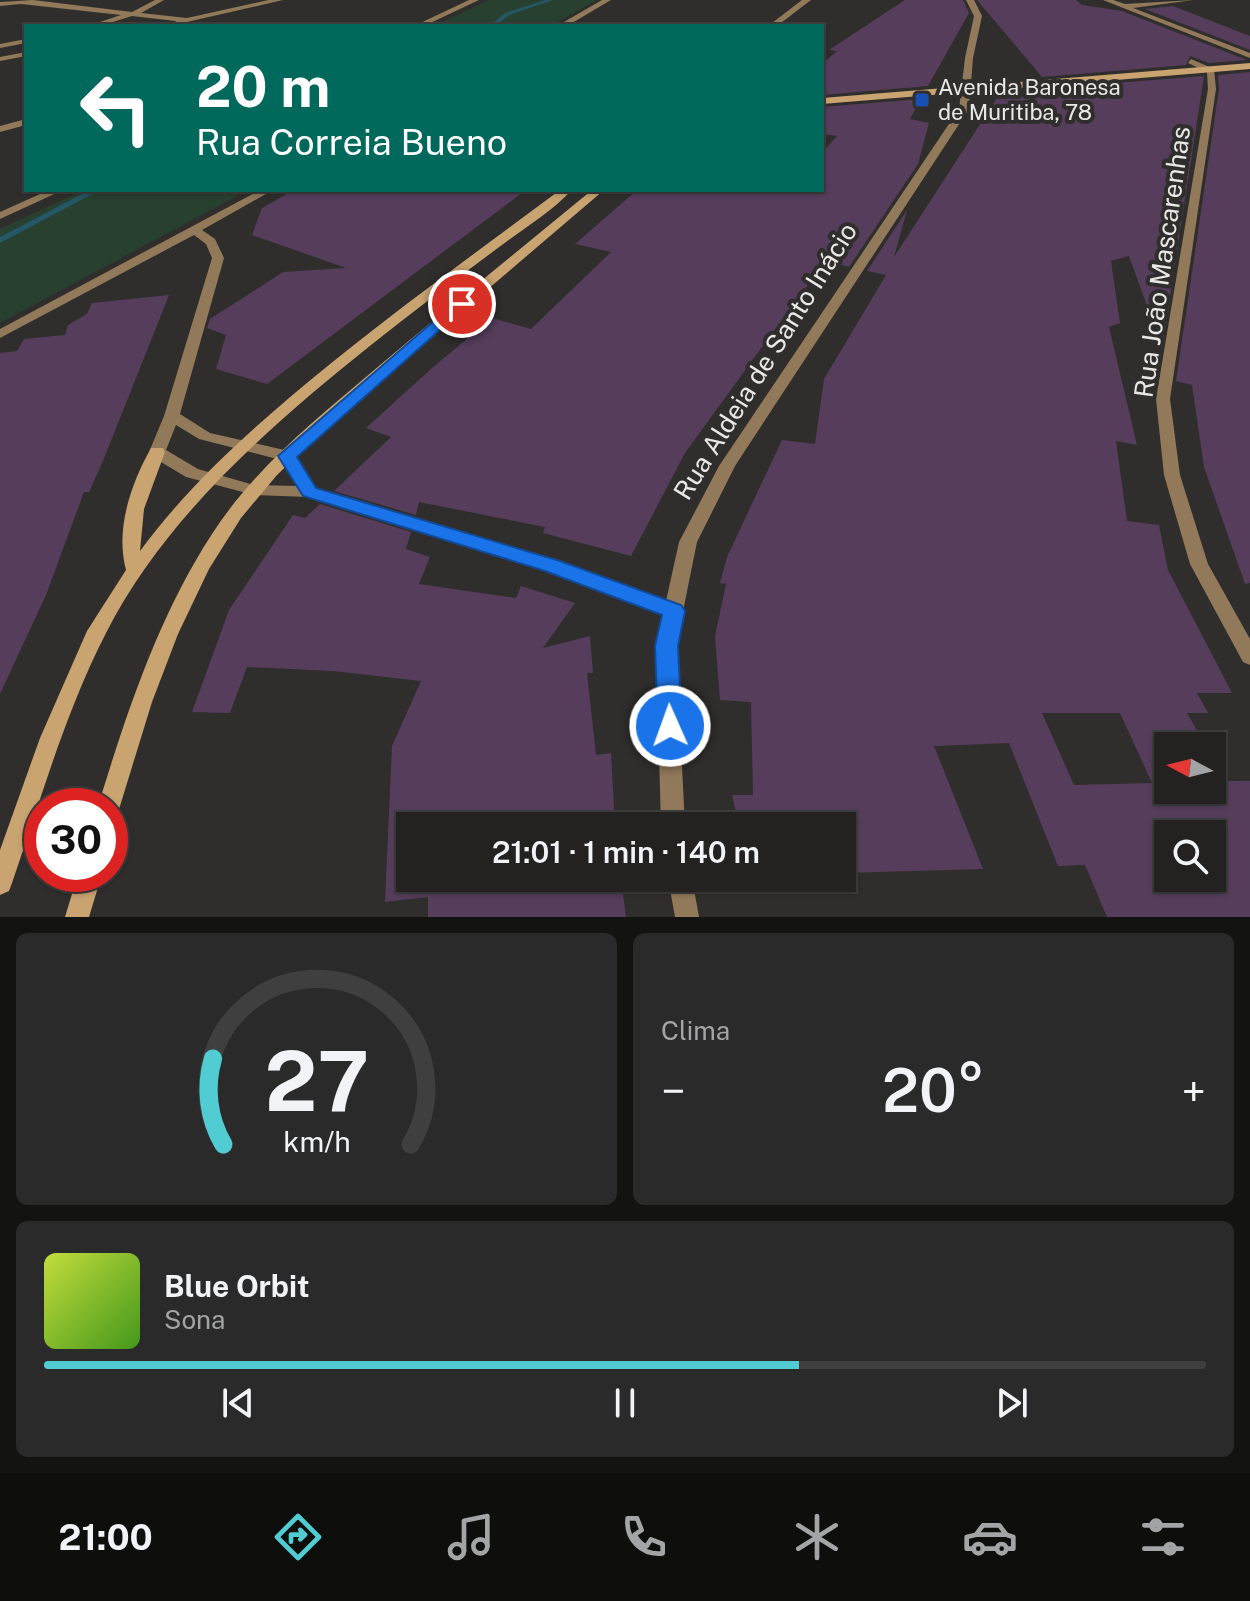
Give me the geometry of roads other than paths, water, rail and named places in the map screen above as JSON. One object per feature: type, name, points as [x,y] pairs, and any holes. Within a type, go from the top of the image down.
[{"type":"main road","points":[[824,101],[1250,56]]},
{"type":"main road","points":[[824,90],[1250,66]]},
{"type":"main road","points":[[0,883],[71,687],[114,602],[135,569],[212,479],[298,399],[564,192]]},
{"type":"main road","points":[[115,788],[154,667],[184,597],[220,536],[254,490],[287,456],[396,359],[597,192]]},
{"type":"main road","points":[[135,569],[129,545],[139,495],[157,452]]},
{"type":"main road","points":[[77,917],[85,892]]},
{"type":"street","points":[[0,4],[34,0]]},
{"type":"street","points":[[99,24],[135,13],[160,0]]},
{"type":"street","points":[[167,24],[279,0]]},
{"type":"street","points":[[422,24],[475,0]]},
{"type":"street","points":[[565,24],[607,0]]},
{"type":"street","points":[[775,24],[807,0]]},
{"type":"street","name":"Rua Aldeia de Santo Inácio","points":[[672,812],[666,646],[688,542],[727,466],[964,109],[978,16],[970,0]]},
{"type":"street","points":[[1107,0],[1250,56]]},
{"type":"street","points":[[1123,6],[1190,0]]},
{"type":"street","points":[[21,2],[188,20]]},
{"type":"street","points":[[198,17],[216,24]]},
{"type":"street","points":[[0,46],[24,41]]},
{"type":"street","points":[[0,59],[24,54]]},
{"type":"street","points":[[1191,61],[1207,69]]},
{"type":"street","name":"Rua João Mascarenhas","points":[[1207,69],[1211,71],[1212,89],[1169,344],[1163,399],[1172,475],[1199,564],[1250,657]]},
{"type":"street","points":[[0,129],[24,123]]},
{"type":"street","points":[[0,216],[54,192]]},
{"type":"street","points":[[0,334],[264,192]]},
{"type":"street","points":[[195,230],[211,242],[218,258],[172,416],[157,452],[176,467],[212,479],[254,490],[309,492],[552,566],[674,611]]},
{"type":"street","points":[[172,416],[195,433],[287,456],[309,492]]},
{"type":"street","points":[[683,892],[687,917]]},
{"type":"waterway","points":[[494,24],[507,14],[550,0]]},
{"type":"waterway","points":[[0,240],[92,192]]},
{"type":"place","name":"Avenida Baronesa de Muritiba, 78","points":[[922,100]]}]
